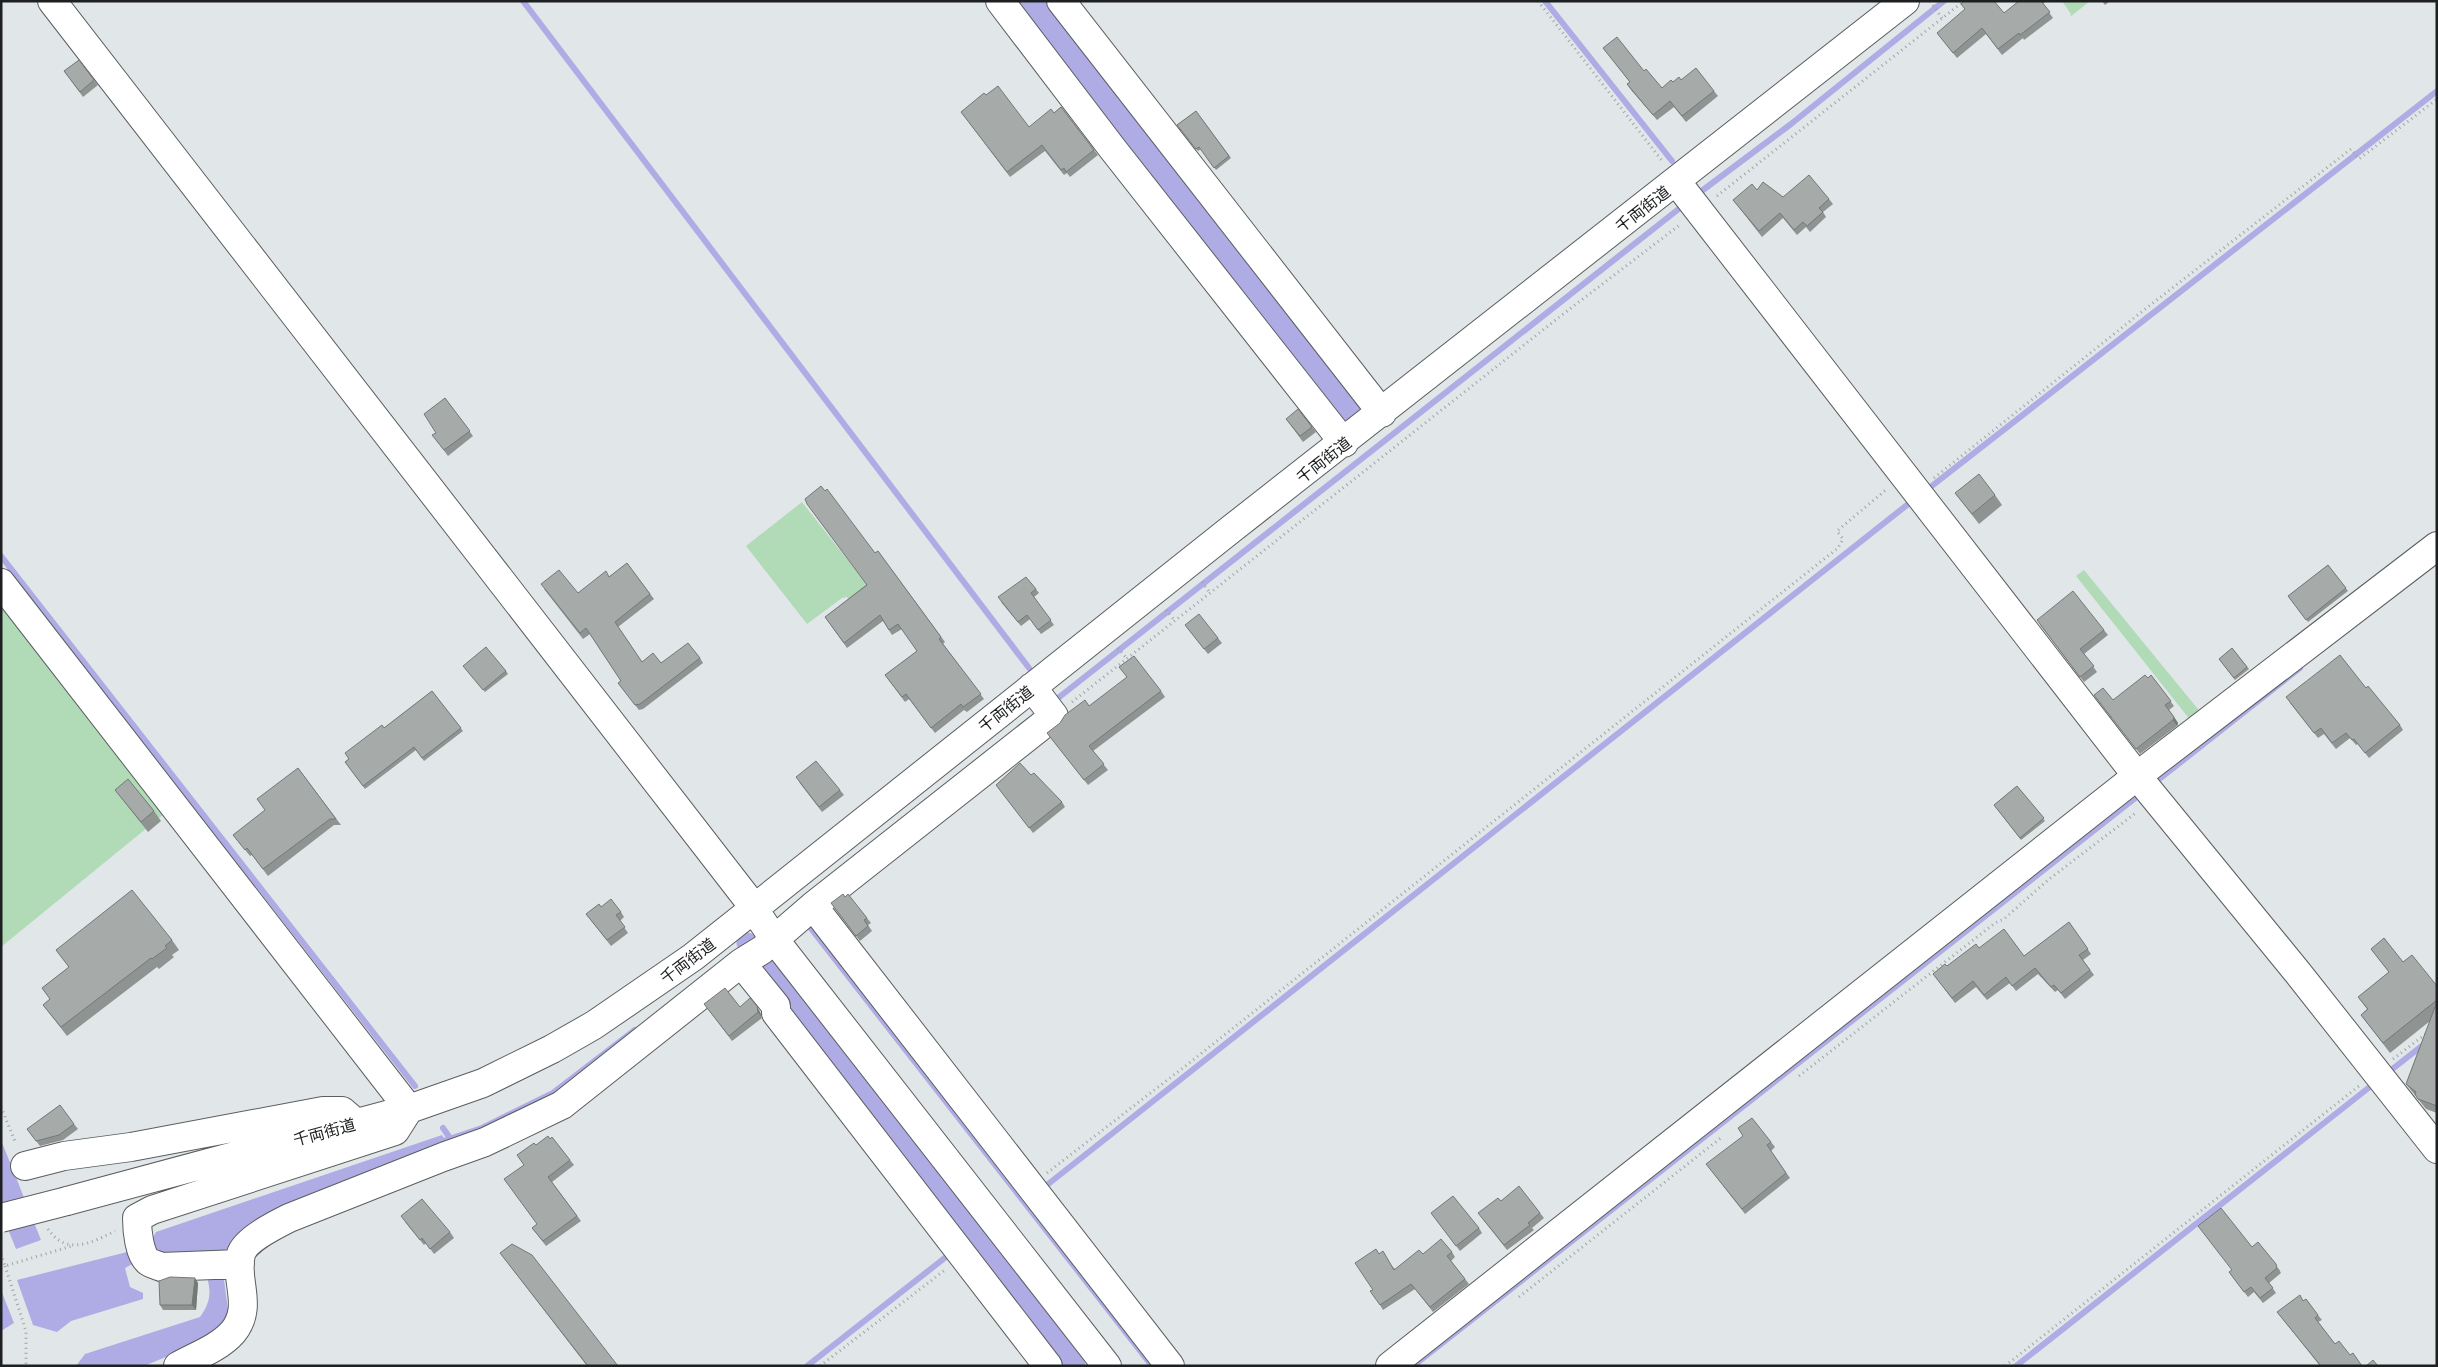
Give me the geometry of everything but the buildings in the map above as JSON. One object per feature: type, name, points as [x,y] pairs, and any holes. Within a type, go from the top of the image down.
[{"type":"street","points":[[52,1],[753,909],[757,952],[776,1006],[776,1013],[1048,1366]]},
{"type":"street","points":[[1000,1],[1112,148],[1344,443]]},
{"type":"street","points":[[1061,1],[1382,413]]},
{"type":"street","name":"千両街道","points":[[1,1218],[356,1123],[484,1083],[569,1040],[635,999],[693,957],[753,909],[1045,705],[1344,443],[1382,413],[1689,199],[1905,1]]},
{"type":"street","points":[[1689,199],[2147,788],[2298,973],[2437,1150]]},
{"type":"street","points":[[1390,1366],[2147,788],[2437,546]]},
{"type":"street","points":[[1,583],[409,1108],[395,1131],[152,1210],[137,1218],[137,1233],[143,1253],[149,1262],[161,1267],[223,1265],[241,1252],[252,1240],[274,1225],[485,1142],[562,1105],[813,906],[1045,705]]},
{"type":"street","points":[[813,906],[1170,1366]]},
{"type":"street","points":[[757,952],[1107,1366]]},
{"type":"street","points":[[26,1166],[64,1156],[131,1147],[323,1111],[342,1111],[356,1123]]},
{"type":"street","points":[[178,1366],[223,1342],[234,1330],[242,1315],[244,1294],[223,1265]]},
{"type":"path","points":[[1538,1],[1648,142],[1689,199]]},
{"type":"path","points":[[1930,1],[1942,18]]},
{"type":"path","points":[[1045,705],[1126,658],[1559,317],[1689,199],[1964,1]]},
{"type":"path","points":[[1030,1186],[1188,1064],[1838,548],[1843,539],[1837,531],[1909,484],[2144,310],[2351,151],[2359,159],[2437,99]]},
{"type":"path","points":[[1797,1078],[1994,923],[2004,919],[2147,788]]},
{"type":"path","points":[[2001,914],[2004,919]]},
{"type":"path","points":[[2005,1366],[2379,1076],[2429,1032]]},
{"type":"path","points":[[1514,1301],[1727,1132]]},
{"type":"path","points":[[5,1266],[72,1246]]},
{"type":"path","points":[[1,1254],[26,1330],[26,1366]]},
{"type":"path","points":[[820,1366],[963,1256]]},
{"type":"green space","points":[[2062,1],[2090,1],[2070,17],[2071,14]]},
{"type":"green space","points":[[802,502],[869,587],[850,601],[847,597],[842,598],[807,624],[746,546]]},
{"type":"green space","points":[[2084,570],[2202,714],[2191,721],[2076,576]]},
{"type":"green space","points":[[1,598],[164,814],[1,947]]},
{"type":"water","points":[[442,1135],[448,1146],[253,1227],[228,1247],[221,1257],[229,1318],[204,1341],[144,1366],[76,1366],[85,1354],[200,1317],[208,1300],[209,1285],[199,1252],[190,1255],[151,1254],[148,1247],[156,1232]]},
{"type":"water","points":[[1,1140],[41,1240],[16,1249],[1,1212]]},
{"type":"water","points":[[131,1251],[136,1262],[125,1268],[130,1287],[143,1293],[143,1299],[71,1321],[57,1332],[33,1325],[17,1280]]},
{"type":"water","points":[[1,1290],[14,1323],[1,1331]]},
{"type":"waterway","points":[[523,1],[1029,668]]},
{"type":"waterway","points":[[1032,1],[1352,411]]},
{"type":"waterway","points":[[1545,1],[1672,161]]},
{"type":"waterway","points":[[1695,196],[1791,124],[1944,1]]},
{"type":"waterway","points":[[1928,489],[2437,91]]},
{"type":"waterway","points":[[1053,702],[1685,204]]},
{"type":"waterway","points":[[1047,1185],[1912,501]]},
{"type":"waterway","points":[[1,556],[415,1086]]},
{"type":"waterway","points":[[2153,784],[2300,668]]},
{"type":"waterway","points":[[1413,1366],[2143,792]]},
{"type":"waterway","points":[[809,926],[1152,1366]]},
{"type":"waterway","points":[[747,943],[1075,1366]]},
{"type":"waterway","points":[[437,1143],[482,1128],[553,1093],[635,1030]]},
{"type":"waterway","points":[[2386,1074],[2437,1034]]},
{"type":"waterway","points":[[2016,1366],[2376,1082]]},
{"type":"waterway","points":[[443,1128],[450,1138]]},
{"type":"waterway","points":[[966,1241],[972,1236]]},
{"type":"waterway","points":[[807,1366],[951,1253]]}]
